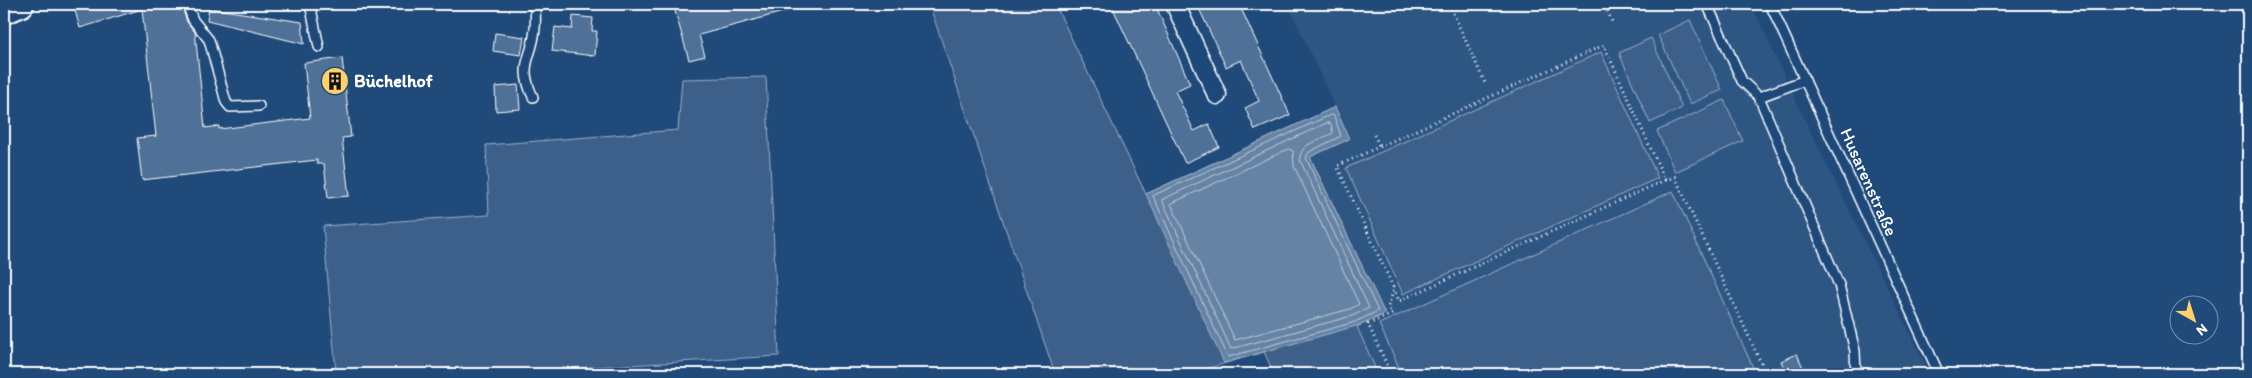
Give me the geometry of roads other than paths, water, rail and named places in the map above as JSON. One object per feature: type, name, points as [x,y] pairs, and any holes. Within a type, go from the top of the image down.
[{"type":"main road","points":[[4,11],[21,4]]},
{"type":"street","points":[[1175,4],[1217,95]]},
{"type":"lane","points":[[187,4],[193,20],[209,40],[226,102],[230,107],[259,106]]},
{"type":"lane","points":[[310,4],[319,47]]},
{"type":"lane","points":[[533,97],[525,78],[526,65],[536,29],[535,4]]},
{"type":"lane","points":[[1707,4],[1742,81],[1759,97],[1840,285],[1855,351],[1856,374]]},
{"type":"lane","name":"Husarenstraße","points":[[1770,4],[1938,374]]},
{"type":"lane","points":[[1759,97],[1805,80]]},
{"type":"water","points":[[1335,107],[1349,139],[1310,157],[1385,314],[1356,326],[1224,363],[1146,194]]},
{"type":"place","name":"Büchelhof","points":[[335,81]]}]
